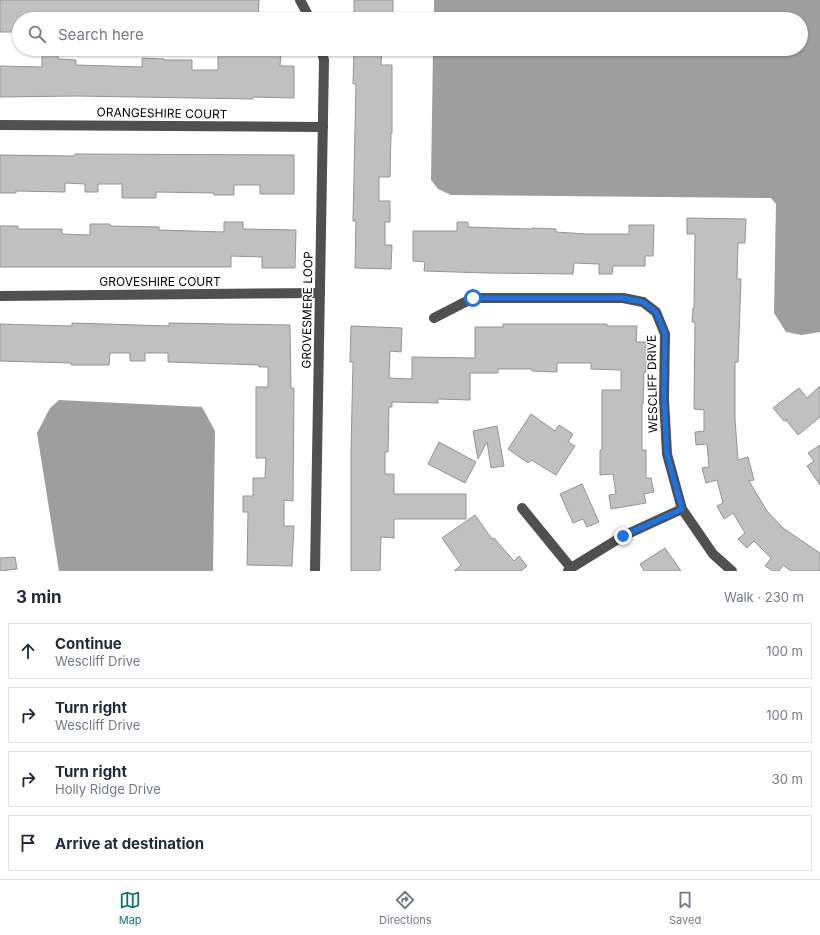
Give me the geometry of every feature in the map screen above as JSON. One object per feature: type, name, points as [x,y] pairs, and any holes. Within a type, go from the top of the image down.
[{"type":"street","points":[[300,0],[306,12]]},
{"type":"street","name":"GROVESMERE LOOP","points":[[315,571],[323,56]]},
{"type":"street","name":"ORANGESHIRE COURT","points":[[0,124],[323,127]]},
{"type":"street","name":"GROVESHIRE COURT","points":[[0,296],[320,293]]},
{"type":"street","name":"WESCLIFF DRIVE","points":[[434,318],[473,298],[623,298],[643,302],[656,312],[665,334],[664,399],[667,454],[682,509],[713,554],[732,571]]},
{"type":"street","points":[[522,508],[569,569],[623,536],[682,509]]},
{"type":"shaded area","points":[[434,0],[820,0],[820,332],[802,335],[786,332],[774,313],[776,204],[771,198],[451,195],[438,189],[431,180],[433,56],[808,56],[808,12],[434,12]]},
{"type":"shaded area","points":[[59,400],[202,407],[215,431],[213,571],[59,571],[37,433],[50,408]]},
{"type":"building","points":[[0,0],[259,0],[258,12],[12,12],[12,32],[0,32]]},
{"type":"building","points":[[354,0],[393,0],[393,12],[354,12]]},
{"type":"building","points":[[42,56],[58,56],[58,59],[76,60],[76,65],[142,67],[142,58],[192,60],[192,70],[218,70],[218,56],[281,56],[280,66],[294,66],[294,98],[253,97],[253,99],[76,96],[0,97],[0,66],[42,67]]},
{"type":"building","points":[[354,56],[382,56],[381,65],[392,65],[392,133],[390,177],[379,177],[379,201],[390,201],[390,222],[385,222],[385,245],[392,245],[391,269],[355,268],[356,221],[353,221],[356,84],[353,84]]},
{"type":"building","points":[[75,154],[294,155],[294,194],[260,194],[260,185],[234,185],[234,195],[214,195],[214,193],[156,192],[156,198],[122,198],[122,184],[98,184],[98,192],[85,192],[85,184],[65,183],[65,192],[16,191],[16,193],[0,193],[0,155],[74,156]]},
{"type":"building","points":[[687,218],[746,219],[745,243],[738,243],[737,279],[741,279],[738,362],[735,362],[735,419],[738,460],[748,457],[754,480],[749,481],[767,511],[783,528],[820,553],[820,571],[791,571],[783,565],[779,571],[773,571],[765,566],[771,558],[754,541],[747,548],[738,539],[745,533],[733,513],[724,519],[717,506],[723,503],[717,480],[706,483],[702,468],[709,467],[707,444],[696,445],[695,432],[704,431],[704,410],[694,409],[695,322],[692,322],[694,308],[695,234],[687,234]]},
{"type":"building","points":[[224,222],[243,222],[243,229],[296,230],[295,268],[262,268],[262,257],[231,256],[231,267],[0,267],[0,226],[18,226],[18,229],[62,229],[62,234],[90,235],[90,224],[159,227],[159,230],[224,232]]},
{"type":"building","points":[[457,222],[468,222],[468,227],[556,229],[556,232],[586,234],[629,234],[629,225],[654,225],[653,256],[645,256],[645,266],[613,266],[612,274],[599,274],[599,264],[574,263],[573,274],[424,271],[425,262],[413,261],[413,231],[457,231]]},
{"type":"building","points":[[72,323],[169,326],[169,323],[290,325],[291,388],[294,388],[293,501],[284,500],[284,526],[294,526],[292,566],[247,565],[248,512],[243,512],[243,496],[253,496],[253,478],[265,478],[266,458],[256,458],[256,387],[268,387],[268,367],[259,367],[259,365],[168,362],[168,353],[145,353],[145,361],[130,361],[130,353],[110,353],[109,365],[71,365],[71,363],[0,361],[0,324],[72,326]]},
{"type":"building","points":[[503,324],[607,324],[607,326],[637,326],[636,342],[646,342],[646,372],[644,372],[642,404],[642,450],[646,450],[646,478],[651,478],[654,492],[644,494],[646,503],[611,509],[609,495],[616,494],[613,474],[600,475],[600,450],[602,450],[602,390],[621,390],[621,370],[591,369],[591,363],[557,363],[557,372],[532,371],[532,369],[498,369],[498,373],[470,373],[470,400],[438,399],[438,403],[392,402],[392,407],[389,407],[388,452],[385,452],[385,474],[394,474],[394,494],[466,494],[466,519],[394,519],[394,538],[381,537],[380,571],[351,571],[353,362],[350,362],[351,326],[402,328],[401,352],[390,351],[389,378],[412,379],[412,357],[475,358],[475,327],[503,327]]},
{"type":"building","points":[[820,386],[820,417],[798,435],[786,420],[784,421],[773,408],[799,388],[807,398]]},
{"type":"building","points":[[531,414],[555,431],[559,425],[573,434],[568,442],[575,446],[556,475],[531,460],[528,463],[508,449]]},
{"type":"building","points":[[497,426],[504,466],[491,468],[487,442],[478,459],[473,431]]},
{"type":"building","points":[[439,442],[476,462],[465,483],[428,464]]},
{"type":"building","points":[[820,445],[820,485],[807,466],[814,461],[808,453]]},
{"type":"building","points":[[582,484],[599,522],[587,527],[583,519],[573,523],[560,494]]},
{"type":"building","points":[[475,515],[492,539],[494,538],[514,561],[519,556],[527,566],[522,571],[454,571],[461,565],[442,538]]},
{"type":"building","points":[[665,548],[681,571],[644,571],[640,564]]},
{"type":"building","points":[[15,557],[17,569],[0,571],[0,558]]},
{"type":"route","points":[[473,298],[623,298],[643,302],[656,312],[665,334],[664,399],[667,454],[682,509],[623,536]]}]
